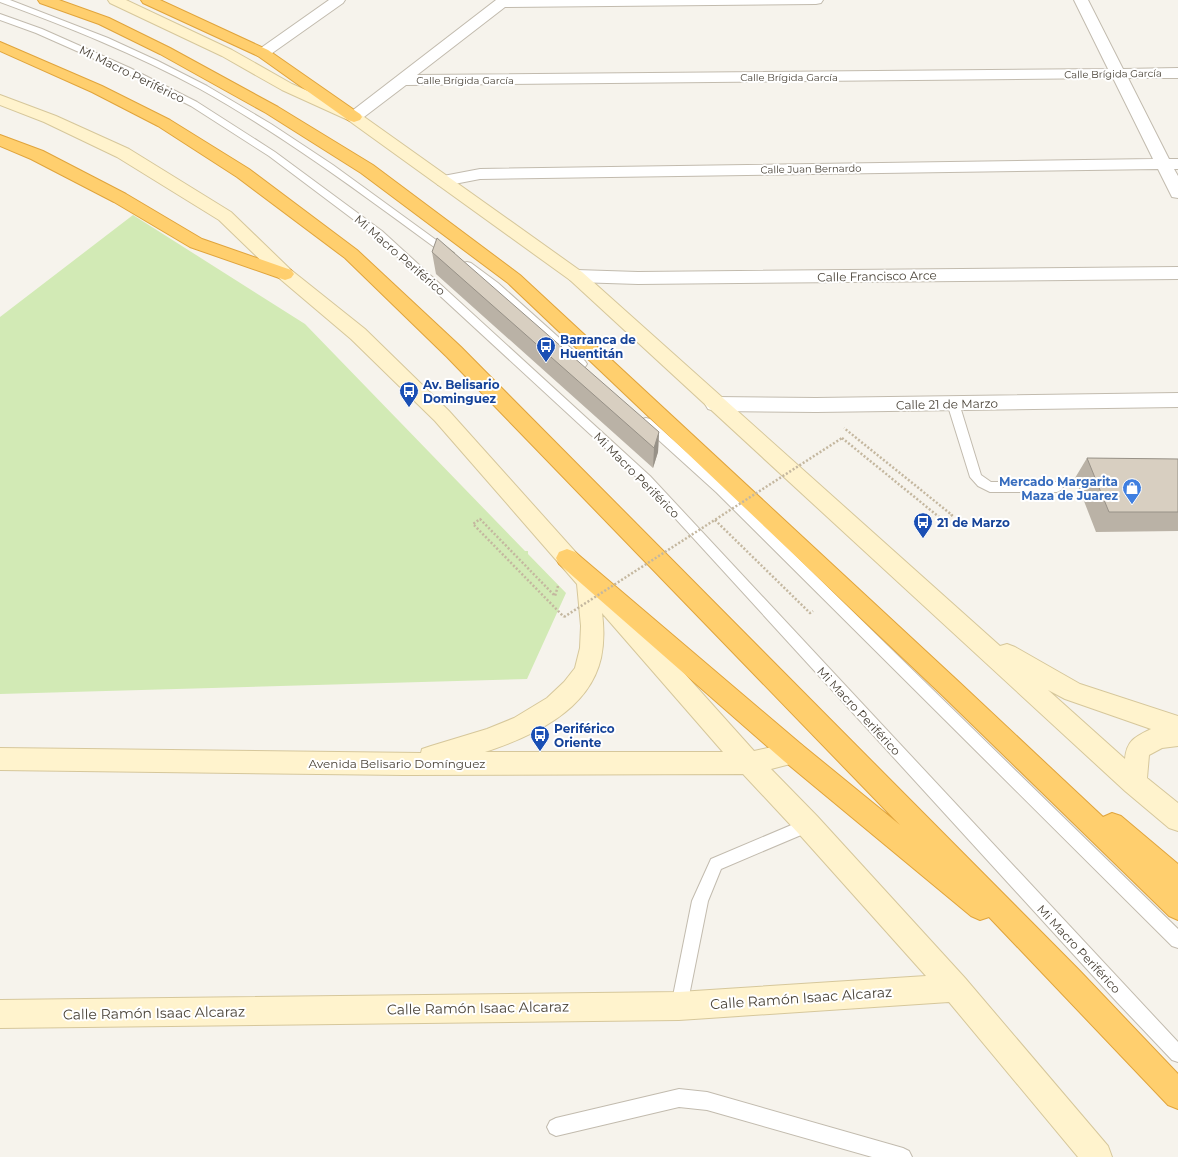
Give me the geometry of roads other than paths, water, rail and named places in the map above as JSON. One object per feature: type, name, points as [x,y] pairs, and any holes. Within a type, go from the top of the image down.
[{"type":"highway","points":[[45,0],[104,22],[152,45],[272,110],[368,170],[514,279],[951,689],[1178,907]]},
{"type":"highway","points":[[148,0],[263,53],[354,117]]},
{"type":"highway","points":[[0,46],[97,89],[164,123],[243,173],[351,254],[454,352],[1178,1094]]},
{"type":"highway","points":[[0,140],[37,155],[120,198],[196,243],[285,274]]},
{"type":"highway","points":[[567,558],[793,753],[1068,980]]},
{"type":"highway","points":[[951,689],[1178,881]]},
{"type":"street","points":[[115,0],[227,53],[288,87],[354,117],[576,276],[715,404],[969,632],[1134,783],[1178,820]]},
{"type":"street","points":[[263,53],[338,0]]},
{"type":"street","points":[[354,117],[503,2],[816,0]]},
{"type":"street","points":[[1081,0],[1118,74],[1171,164],[1178,193]]},
{"type":"street","name":"Calle Brígida García","points":[[400,80],[1178,73]]},
{"type":"street","points":[[0,100],[50,119],[122,153],[219,212],[285,274],[358,334],[442,416],[749,763],[808,825],[955,988],[1097,1157]]},
{"type":"street","name":"Calle Juan Bernardo","points":[[444,181],[480,174],[1171,164]]},
{"type":"street","name":"Calle Francisco Arce","points":[[576,276],[638,278],[1178,273]]},
{"type":"street","name":"Calle 21 de Marzo","points":[[715,404],[953,404],[1178,400]]},
{"type":"street","points":[[404,764],[503,736],[531,722],[557,705],[576,686],[586,670],[591,651],[588,581]]},
{"type":"street","points":[[969,632],[1073,692],[1178,728]]},
{"type":"street","points":[[1134,783],[1138,749],[1158,737],[1178,735]]},
{"type":"street","name":"Avenida Belisario Domínguez","points":[[0,759],[404,764],[749,763],[793,753]]},
{"type":"street","name":"Calle Ramón Isaac Alcaraz","points":[[1,1016],[679,1006],[955,988]]},
{"type":"lane","name":"Mi Macro Periférico","points":[[2,0],[50,17],[138,54],[204,88],[294,143],[494,286],[589,372]]},
{"type":"lane","name":"Mi Macro Periférico","points":[[0,17],[39,31],[127,70],[194,104],[272,154],[378,233],[646,479],[1116,990],[1178,1054]]},
{"type":"lane","points":[[953,404],[976,477],[982,483],[990,487],[1057,487]]},
{"type":"lane","points":[[637,414],[720,489],[1178,940]]},
{"type":"lane","points":[[679,1006],[700,901],[716,864],[808,825]]},
{"type":"lane","points":[[556,1127],[679,1098],[706,1101],[904,1157]]},
{"type":"place","name":"Barranca de Huentitán","points":[[546,363]]},
{"type":"place","name":"Av. Belisario Dominguez","points":[[409,408]]},
{"type":"place","name":"Mercado Margarita Maza de Juarez","points":[[1132,505]]},
{"type":"place","name":"21 de Marzo","points":[[923,539]]},
{"type":"place","name":"Periférico Oriente","points":[[540,752]]}]
